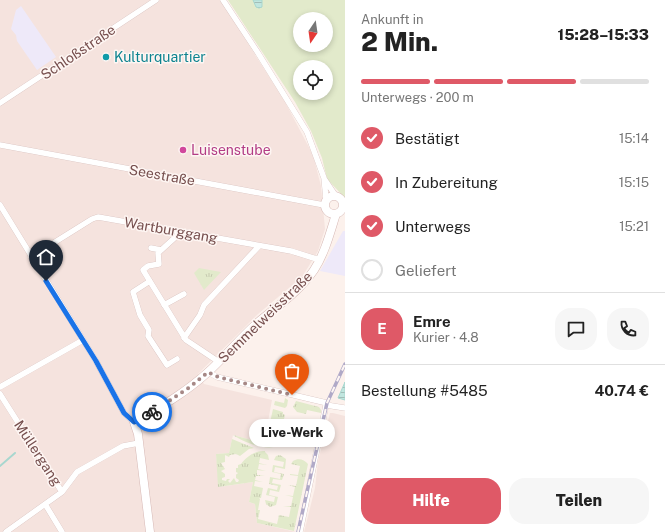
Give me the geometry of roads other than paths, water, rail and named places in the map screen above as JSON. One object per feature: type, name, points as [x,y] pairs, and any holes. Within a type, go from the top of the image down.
[{"type":"main road","points":[[335,195],[339,197],[342,208],[331,214],[326,205],[330,196],[335,195]]},
{"type":"main road","name":"Semmelweisstraße","points":[[326,205],[329,227],[327,245]]},
{"type":"main road","name":"Semmelweisstraße","points":[[134,422],[181,394],[208,372],[250,330],[300,287],[320,260],[342,208]]},
{"type":"main road","points":[[134,422],[138,434],[135,443],[150,532]]},
{"type":"street","name":"Schloßstraße","points":[[0,103],[156,0]]},
{"type":"street","points":[[223,0],[307,132],[324,178],[335,195]]},
{"type":"street","name":"Seestraße","points":[[0,145],[326,205]]},
{"type":"street","points":[[324,178],[326,205]]},
{"type":"street","points":[[0,205],[84,340],[124,413],[134,422]]},
{"type":"street","name":"Wartburggang","points":[[31,257],[92,219],[98,218],[291,251],[320,260]]},
{"type":"street","points":[[181,232],[158,253],[157,256],[159,264],[148,266],[143,270],[184,338],[219,362]]},
{"type":"street","points":[[184,338],[200,315],[205,303],[259,246]]},
{"type":"street","points":[[151,248],[161,250]]},
{"type":"street","points":[[150,281],[132,292],[140,315],[149,330],[148,336],[167,365],[177,359]]},
{"type":"street","points":[[164,305],[184,294]]},
{"type":"street","points":[[0,387],[84,340]]},
{"type":"street","points":[[208,372],[218,377],[327,403],[326,405],[345,408]]},
{"type":"street","name":"Müllergang","points":[[0,394],[62,492]]},
{"type":"street","points":[[300,532],[326,405]]},
{"type":"street","points":[[6,532],[62,492],[77,472],[123,446],[135,443]]},
{"type":"street","points":[[45,504],[62,532]]},
{"type":"water","points":[[253,0],[262,0],[262,7],[256,7]]},
{"type":"water","points":[[345,382],[345,400],[338,398]]},
{"type":"waterway","points":[[0,466],[15,453]]},
{"type":"railway","points":[[298,532],[327,403],[345,364]]},
{"type":"place","name":"Kulturquartier","points":[[106,57]]},
{"type":"place","name":"Luisenstube","points":[[183,150]]},
{"type":"place","name":"Live-Werk","points":[[292,395]]}]
